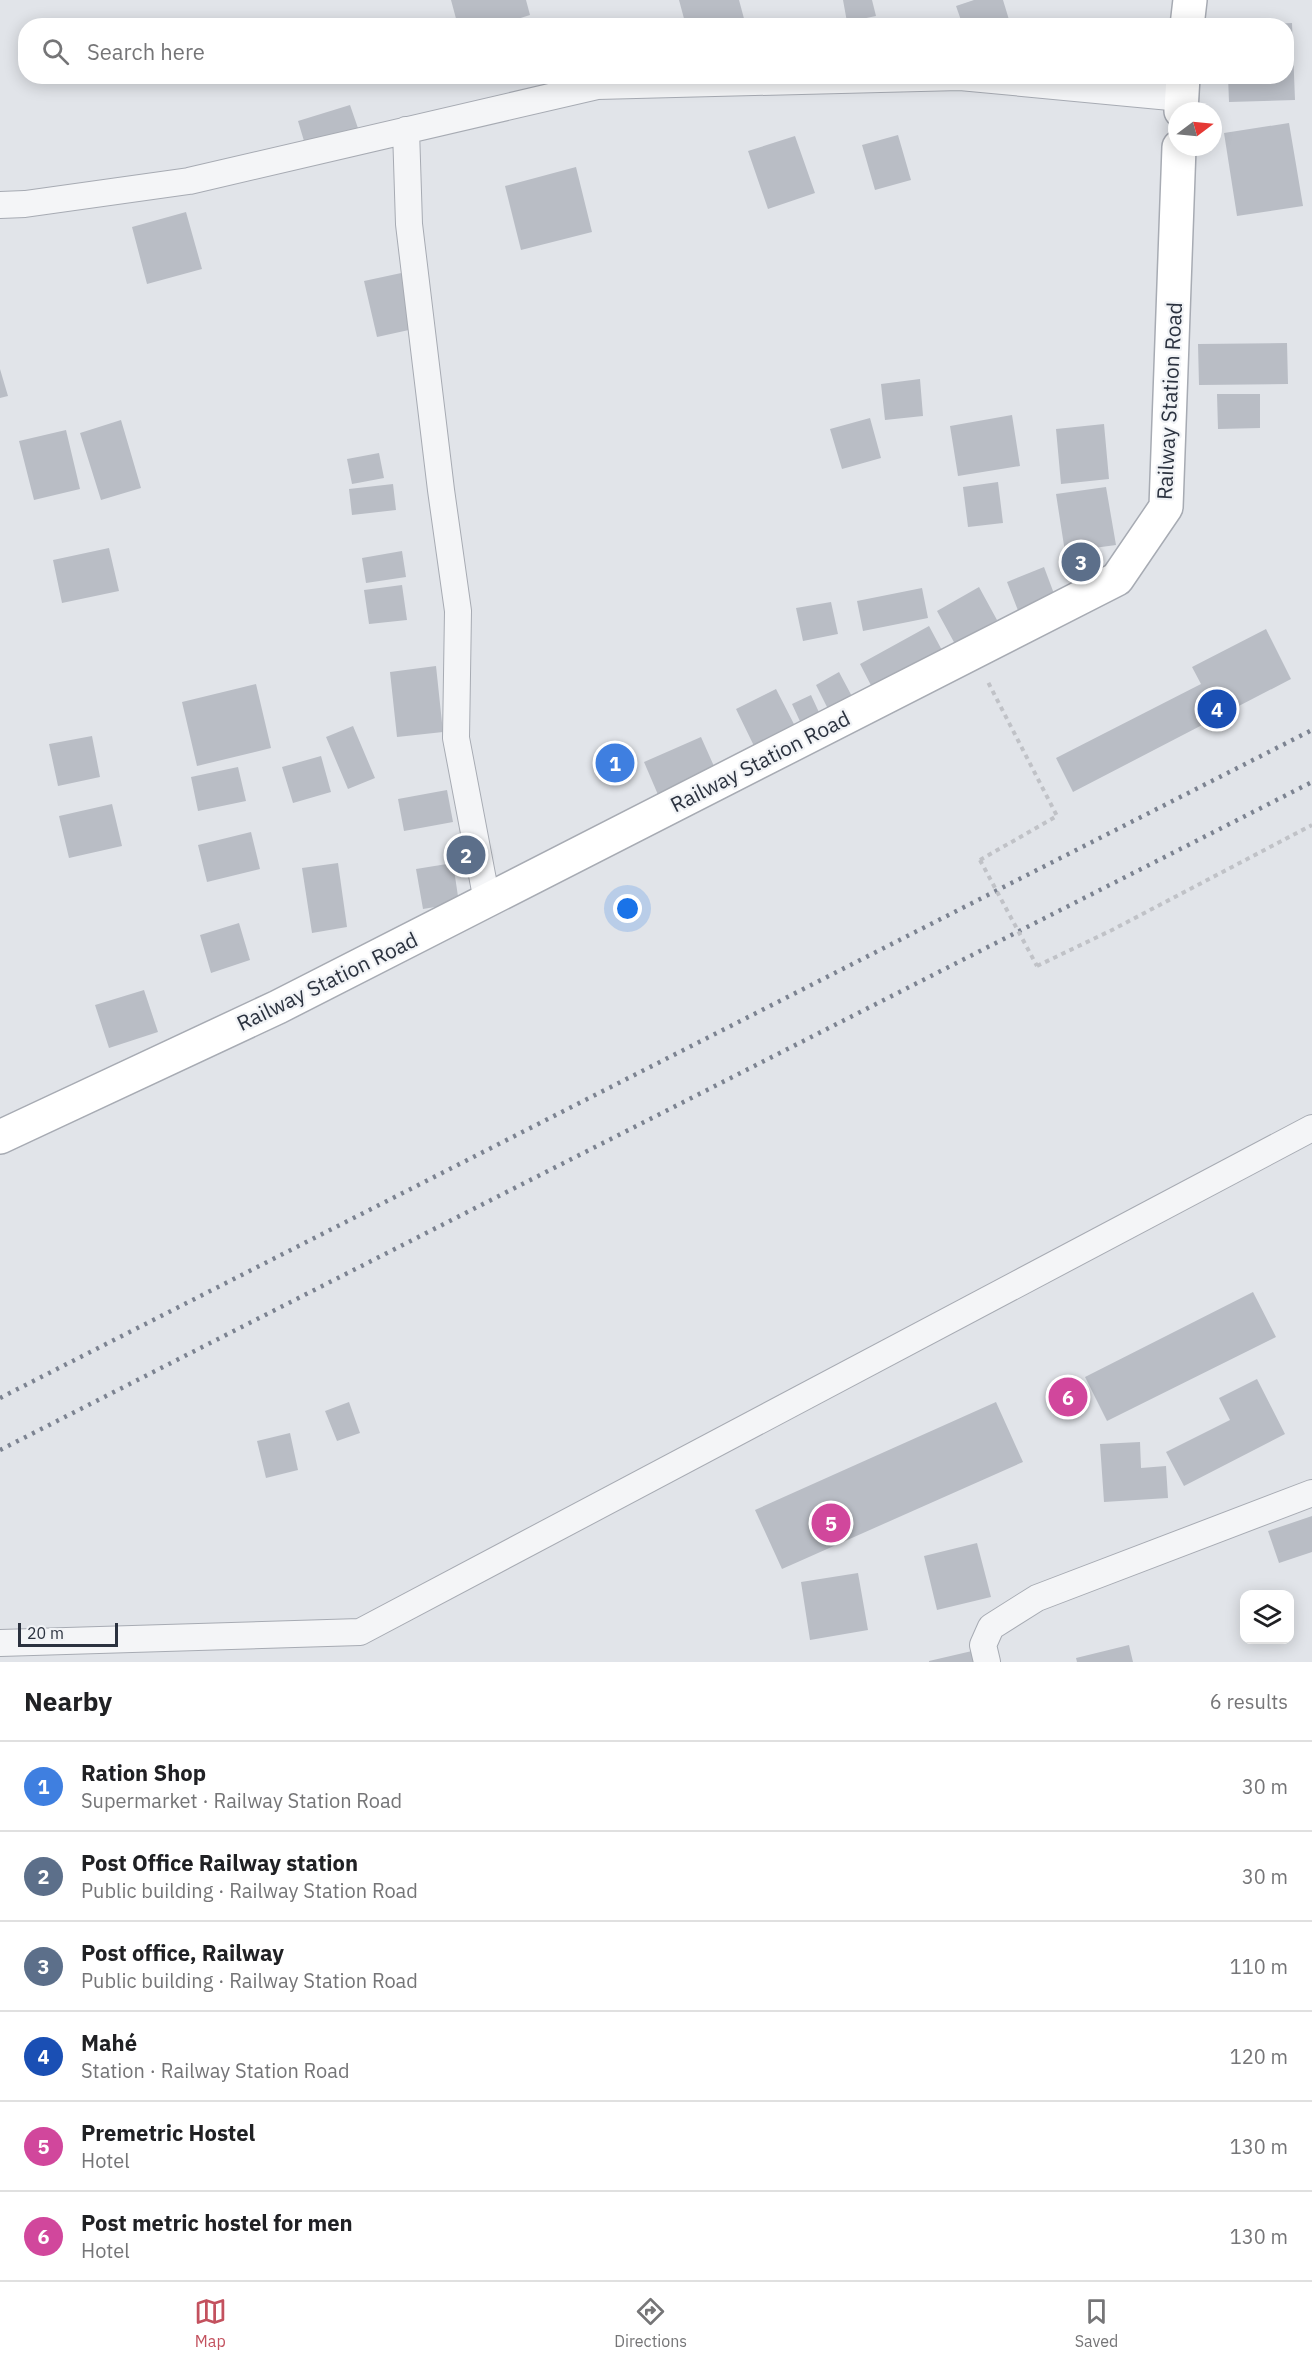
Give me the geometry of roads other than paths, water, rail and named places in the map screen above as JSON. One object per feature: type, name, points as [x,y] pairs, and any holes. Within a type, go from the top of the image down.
[{"type":"street","points":[[1188,18],[1190,0]]},
{"type":"street","points":[[0,205],[25,204],[189,181],[597,86],[678,84]]},
{"type":"street","points":[[1046,84],[1182,95]]},
{"type":"street","points":[[406,130],[409,224],[458,611],[456,738],[487,901]]},
{"type":"street","name":"Railway Station Road","points":[[0,1137],[278,1007],[1117,579],[1166,507],[1179,156]]},
{"type":"street","points":[[0,1643],[360,1632],[1312,1128]]},
{"type":"street","points":[[987,1662],[983,1645],[991,1627],[1037,1598],[1312,1493]]},
{"type":"railway","points":[[0,1398],[1312,730]]},
{"type":"railway","points":[[0,1450],[1312,782]]},
{"type":"place","name":"Post office, Railway","points":[[1081,562]]},
{"type":"place","name":"Mahé","points":[[1217,709]]},
{"type":"place","name":"Ration Shop","points":[[615,763]]},
{"type":"place","name":"Post Office Railway station","points":[[466,855]]},
{"type":"place","name":"Post metric hostel for men","points":[[1068,1397]]},
{"type":"place","name":"Premetric Hostel","points":[[831,1523]]}]
